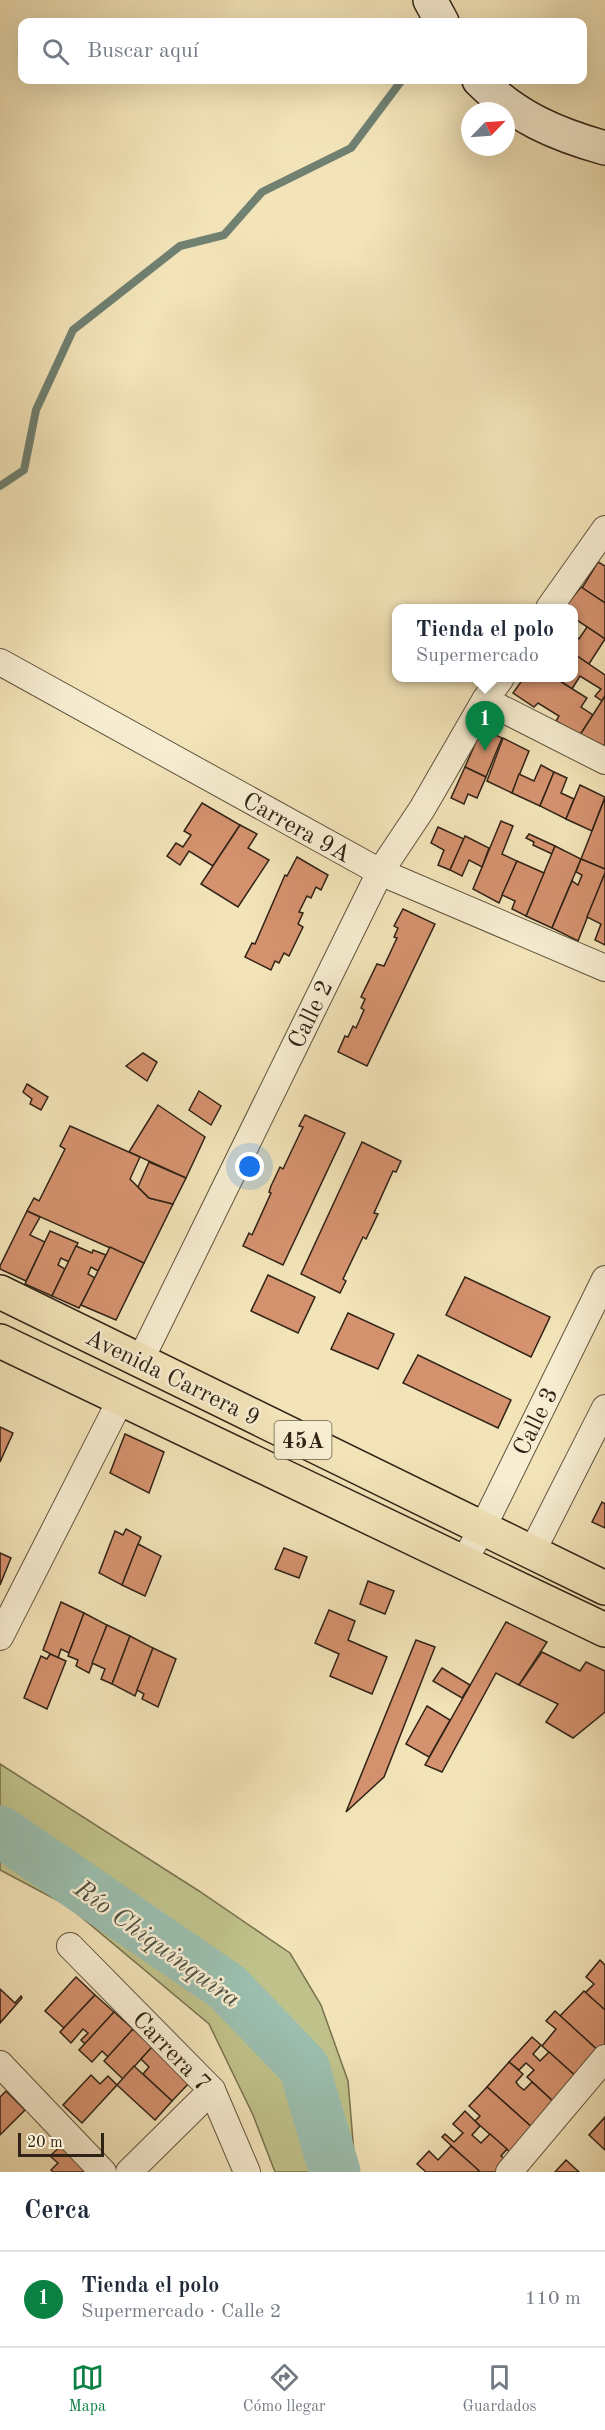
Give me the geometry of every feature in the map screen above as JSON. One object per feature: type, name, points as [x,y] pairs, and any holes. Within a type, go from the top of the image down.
[{"type":"main road","points":[[430,0],[440,18]]},
{"type":"main road","points":[[483,84],[523,117],[560,134],[605,148]]},
{"type":"main road","name":"Avenida Carrera 9","points":[[0,1293],[605,1588]]},
{"type":"main road","name":"Avenida Carrera 9","points":[[0,1341],[605,1630]]},
{"type":"street","points":[[552,604],[605,529]]},
{"type":"street","name":"Carrera 9A","points":[[0,662],[380,872],[605,968]]},
{"type":"street","name":"Calle 2","points":[[140,1361],[380,872],[422,809],[485,700],[498,682]]},
{"type":"street","points":[[485,700],[605,761]]},
{"type":"street","name":"Calle 3","points":[[463,1563],[605,1279]]},
{"type":"street","points":[[0,1637],[121,1399]]},
{"type":"street","points":[[532,1552],[605,1408]]},
{"type":"street","name":"Carrera 7","points":[[70,1946],[212,2090],[248,2172]]},
{"type":"street","points":[[509,2172],[605,2058]]},
{"type":"street","points":[[2,2071],[103,2172]]},
{"type":"street","points":[[129,2172],[212,2090]]},
{"type":"green space","points":[[0,1764],[199,1891],[290,1953],[321,2005],[348,2081],[355,2165],[358,2172],[275,2172],[253,2115],[209,2024],[68,1906],[0,1870]]},
{"type":"building","points":[[598,562],[605,566],[605,603],[582,588]]},
{"type":"building","points":[[581,587],[605,603],[605,639],[578,621],[578,604],[567,604]]},
{"type":"building","points":[[587,627],[605,639],[589,664],[578,657],[579,639]]},
{"type":"building","points":[[578,657],[605,675],[605,696],[602,701],[595,696],[601,689],[580,676],[578,679]]},
{"type":"building","points":[[521,682],[561,682],[587,698],[581,707],[593,715],[580,735],[556,721],[559,716],[538,703],[534,707],[513,693]]},
{"type":"building","points":[[561,682],[576,682],[572,689]]},
{"type":"building","points":[[605,696],[605,748],[580,735]]},
{"type":"building","points":[[482,728],[502,738],[486,777],[465,767]]},
{"type":"building","points":[[503,738],[529,751],[512,793],[487,781]]},
{"type":"building","points":[[541,765],[554,772],[540,806],[512,793],[519,774],[534,781]]},
{"type":"building","points":[[465,767],[486,777],[477,798],[468,794],[464,804],[451,798]]},
{"type":"building","points":[[554,772],[567,778],[561,793],[574,799],[566,819],[540,806]]},
{"type":"building","points":[[580,785],[605,797],[592,831],[566,819]]},
{"type":"building","points":[[605,798],[605,869],[581,859]]},
{"type":"building","points":[[202,803],[240,825],[213,866],[189,851],[180,865],[167,856],[176,843],[183,847],[191,835],[184,831]]},
{"type":"building","points":[[501,821],[513,826],[502,854],[517,861],[499,903],[473,889]]},
{"type":"building","points":[[240,825],[257,834],[248,848],[269,860],[238,907],[201,884]]},
{"type":"building","points":[[438,827],[464,839],[450,870],[438,865],[444,850],[431,843]]},
{"type":"building","points":[[529,834],[555,846],[552,854],[533,845],[534,842],[526,838]]},
{"type":"building","points":[[465,836],[489,848],[482,867],[469,860],[462,876],[450,870]]},
{"type":"building","points":[[555,846],[581,859],[552,928],[526,916]]},
{"type":"building","points":[[297,857],[328,875],[321,890],[316,887],[311,898],[307,896],[299,912],[303,913],[298,924],[303,927],[289,956],[284,953],[279,963],[275,961],[271,970],[245,957],[252,943],[255,944],[285,875],[287,876]]},
{"type":"building","points":[[581,859],[605,869],[605,873],[578,941],[552,928],[572,881],[578,885],[582,875],[576,872]]},
{"type":"building","points":[[517,861],[544,873],[526,916],[512,909],[515,901],[502,895]]},
{"type":"building","points":[[605,873],[605,945],[595,940],[601,924],[587,917]]},
{"type":"building","points":[[403,909],[435,924],[367,1066],[338,1052],[345,1036],[348,1037],[353,1026],[356,1028],[364,1010],[361,1008],[365,999],[361,997],[377,964],[384,966],[397,938],[394,937],[398,928],[394,926]]},
{"type":"building","points":[[143,1053],[157,1062],[147,1081],[126,1066]]},
{"type":"building","points":[[27,1084],[48,1097],[41,1110],[30,1104],[32,1099],[23,1092]]},
{"type":"building","points":[[199,1091],[221,1106],[211,1125],[189,1110]]},
{"type":"building","points":[[158,1105],[205,1137],[186,1178],[129,1152]]},
{"type":"building","points":[[305,1115],[345,1133],[283,1265],[243,1246],[249,1233],[252,1235],[271,1193],[269,1192],[271,1186],[280,1167],[283,1169],[303,1127],[299,1126]]},
{"type":"building","points":[[70,1126],[140,1157],[130,1179],[149,1198],[173,1204],[144,1263],[27,1211],[34,1198],[39,1201],[65,1149],[60,1146]]},
{"type":"building","points":[[362,1142],[401,1161],[396,1172],[393,1171],[374,1213],[378,1214],[366,1239],[363,1237],[343,1279],[346,1281],[340,1293],[301,1274]]},
{"type":"building","points":[[149,1162],[186,1178],[173,1204],[149,1198],[138,1187]]},
{"type":"building","points":[[27,1211],[40,1217],[30,1235],[45,1242],[26,1281],[0,1269],[0,1266]]},
{"type":"building","points":[[50,1231],[78,1243],[69,1262],[61,1258],[58,1265],[65,1269],[52,1296],[25,1284]]},
{"type":"building","points":[[76,1246],[92,1253],[93,1250],[106,1255],[98,1271],[91,1267],[88,1274],[95,1278],[79,1308],[52,1296]]},
{"type":"building","points":[[110,1247],[144,1263],[116,1320],[81,1305]]},
{"type":"building","points":[[268,1275],[315,1297],[298,1333],[251,1311]]},
{"type":"building","points":[[465,1277],[550,1317],[531,1357],[446,1315]]},
{"type":"building","points":[[348,1313],[394,1334],[378,1369],[331,1349]]},
{"type":"building","points":[[418,1355],[511,1400],[498,1428],[403,1383]]},
{"type":"building","points":[[0,1427],[13,1433],[0,1462]]},
{"type":"building","points":[[125,1434],[164,1452],[149,1493],[110,1473]]},
{"type":"building","points":[[602,1502],[605,1504],[605,1528],[592,1522]]},
{"type":"building","points":[[126,1529],[141,1537],[122,1585],[99,1573],[115,1531],[123,1535]]},
{"type":"building","points":[[138,1544],[161,1556],[145,1596],[122,1585]]},
{"type":"building","points":[[284,1548],[307,1557],[299,1578],[275,1569]]},
{"type":"building","points":[[0,1553],[11,1558],[0,1585]]},
{"type":"building","points":[[368,1581],[394,1591],[385,1614],[360,1604]]},
{"type":"building","points":[[61,1602],[84,1613],[69,1653],[61,1649],[58,1658],[43,1650]]},
{"type":"building","points":[[329,1610],[355,1621],[348,1640],[387,1657],[372,1694],[330,1676],[339,1654],[315,1643]]},
{"type":"building","points":[[84,1613],[107,1625],[89,1673],[76,1666],[78,1660],[68,1656]]},
{"type":"building","points":[[506,1622],[547,1642],[519,1685],[496,1673],[442,1772],[425,1765]]},
{"type":"building","points":[[107,1625],[130,1636],[112,1684],[101,1679],[105,1669],[92,1663]]},
{"type":"building","points":[[130,1636],[153,1648],[135,1696],[112,1684]]},
{"type":"building","points":[[416,1640],[435,1647],[384,1777],[346,1812]]},
{"type":"building","points":[[153,1648],[176,1659],[158,1707],[142,1699],[144,1694],[137,1690]]},
{"type":"building","points":[[542,1652],[580,1671],[586,1662],[605,1671],[605,1712],[573,1738],[546,1722],[558,1704],[519,1685]]},
{"type":"building","points":[[50,1654],[66,1661],[47,1709],[24,1698],[41,1656],[47,1659]]},
{"type":"building","points":[[442,1668],[470,1685],[462,1698],[433,1681]]},
{"type":"building","points":[[427,1706],[450,1720],[429,1757],[406,1744]]},
{"type":"building","points":[[600,1960],[605,1965],[605,2010],[585,1993],[594,1984],[586,1977]]},
{"type":"building","points":[[76,1977],[95,1995],[64,2028],[45,2011]]},
{"type":"building","points":[[0,1989],[15,2003],[21,1996],[22,1998],[0,2023]]},
{"type":"building","points":[[584,1991],[605,2010],[605,2050],[602,2054],[560,2016]]},
{"type":"building","points":[[95,1995],[114,2012],[85,2044],[81,2040],[88,2033],[83,2029],[71,2043],[60,2032]]},
{"type":"building","points":[[555,2011],[602,2054],[579,2079],[542,2046],[556,2029],[546,2021]]},
{"type":"building","points":[[114,2012],[133,2029],[108,2057],[102,2051],[92,2062],[79,2050]]},
{"type":"building","points":[[133,2029],[152,2047],[123,2079],[104,2061]]},
{"type":"building","points":[[532,2037],[541,2045],[533,2054],[540,2061],[549,2052],[579,2079],[556,2104],[527,2077],[534,2070],[526,2063],[519,2070],[509,2062]]},
{"type":"building","points":[[152,2047],[190,2082],[172,2101],[143,2074],[149,2067],[141,2059]]},
{"type":"building","points":[[509,2062],[523,2074],[516,2082],[519,2086],[524,2090],[532,2082],[556,2104],[534,2129],[487,2087]]},
{"type":"building","points":[[134,2066],[172,2101],[155,2120],[117,2085]]},
{"type":"building","points":[[91,2075],[100,2084],[108,2076],[117,2085],[82,2123],[63,2105]]},
{"type":"building","points":[[487,2087],[534,2129],[512,2154],[475,2121],[480,2116],[469,2106]]},
{"type":"building","points":[[6,2091],[25,2110],[0,2135],[0,2097]]},
{"type":"building","points":[[465,2111],[480,2126],[472,2135],[481,2143],[490,2134],[507,2149],[501,2156],[506,2160],[496,2172],[480,2172],[442,2137],[445,2134],[454,2142],[463,2133],[453,2124]]},
{"type":"building","points":[[605,2117],[605,2150],[589,2135]]},
{"type":"building","points":[[62,2145],[89,2172],[53,2172],[51,2170],[58,2163],[50,2156]]},
{"type":"building","points":[[451,2146],[480,2172],[426,2172],[417,2164],[429,2151],[438,2160]]},
{"type":"building","points":[[566,2160],[579,2172],[555,2172]]},
{"type":"waterway","points":[[0,486],[24,470],[36,410],[73,330],[180,246],[224,235],[262,192],[351,148],[399,84]]},
{"type":"waterway","name":"Río Chiquinquira","points":[[0,1831],[227,1987],[304,2067],[335,2172]]},
{"type":"place","name":"Tienda el polo","points":[[485,751]]}]
